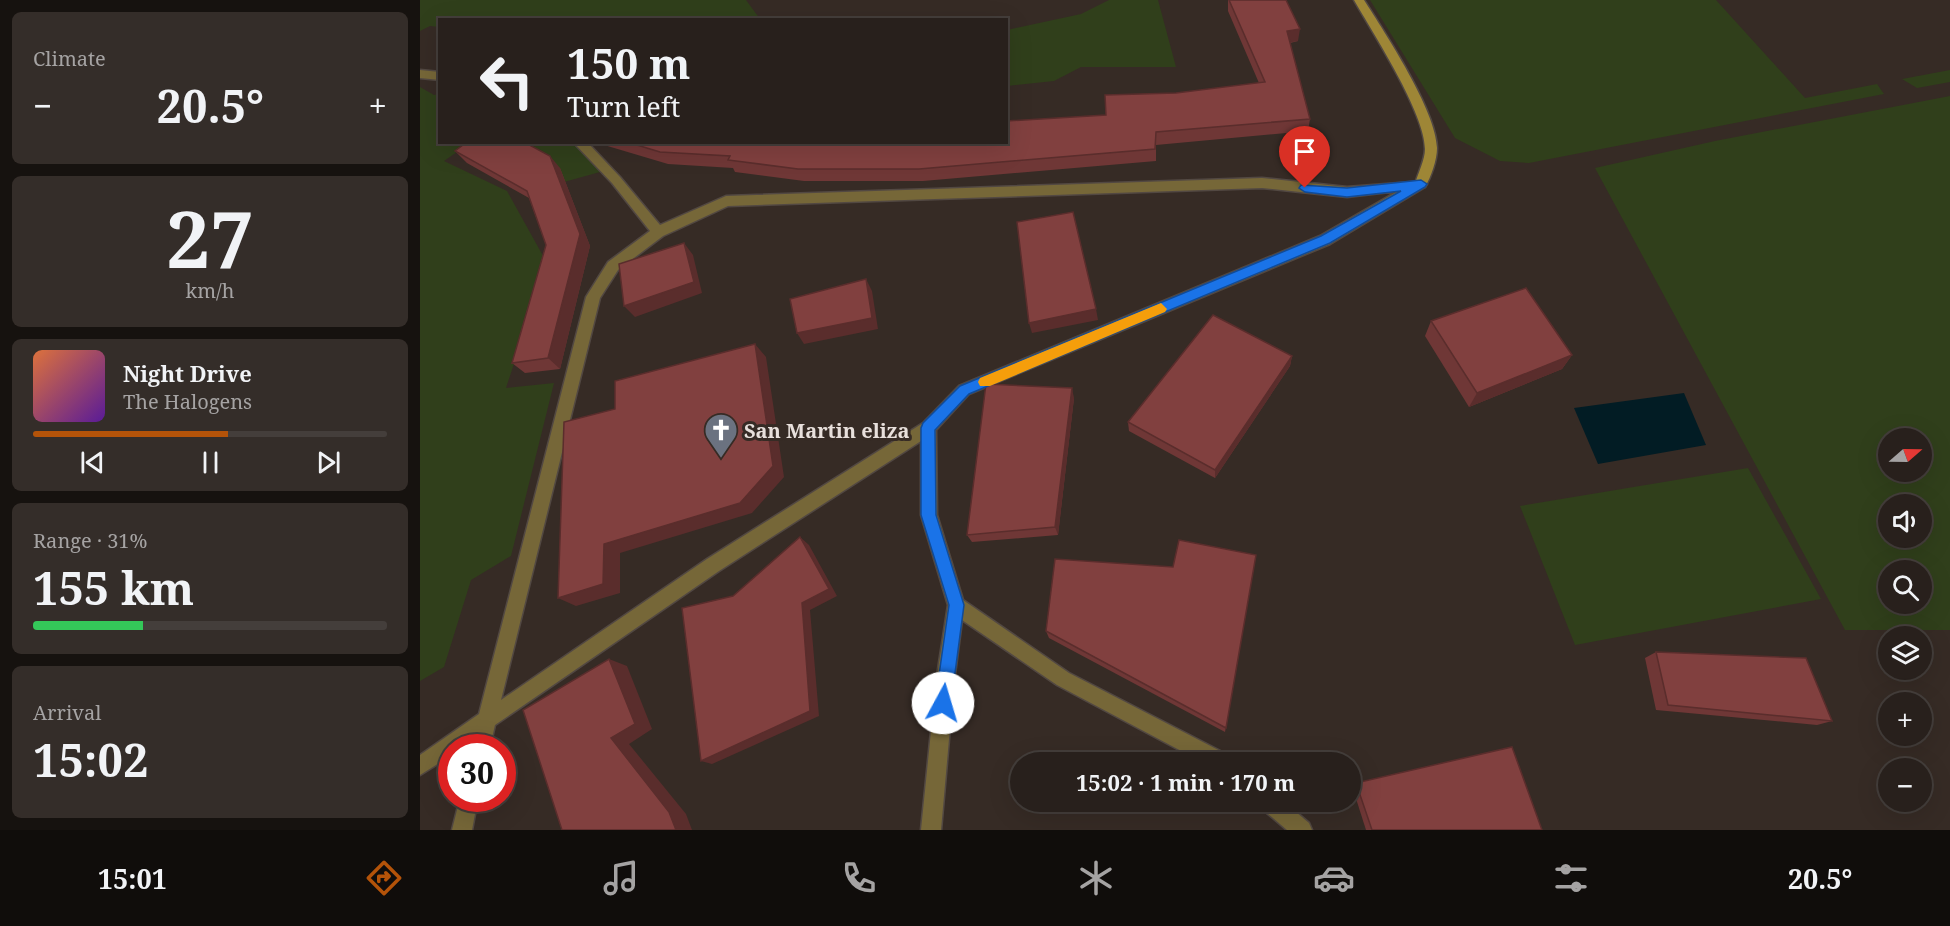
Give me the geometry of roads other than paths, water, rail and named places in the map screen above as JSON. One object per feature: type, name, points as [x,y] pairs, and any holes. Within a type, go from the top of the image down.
[{"type":"street","points":[[420,766],[713,565],[928,428],[964,390],[1325,240],[1421,184],[1432,147],[1423,116],[1382,37],[1359,0]]},
{"type":"street","points":[[420,74],[438,76]]},
{"type":"street","points":[[581,144],[616,180],[658,232]]},
{"type":"street","points":[[484,734],[593,297],[613,266],[658,232],[726,201],[1262,183],[1347,192],[1421,184]]},
{"type":"street","points":[[928,428],[928,515],[956,605],[945,682],[931,830]]},
{"type":"street","points":[[956,605],[1063,679],[1202,752]]},
{"type":"street","points":[[462,830],[466,812]]},
{"type":"street","points":[[1281,812],[1302,830]]},
{"type":"water","points":[[1684,393],[1706,445],[1598,464],[1574,408]]},
{"type":"place","name":"San Martin eliza","points":[[721,459]]}]
